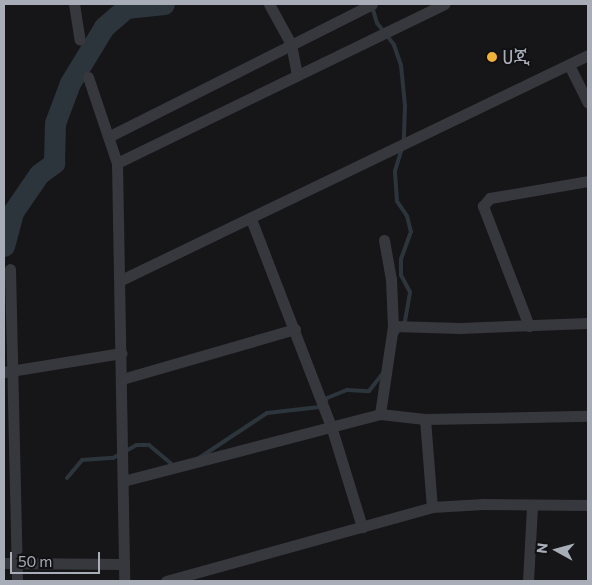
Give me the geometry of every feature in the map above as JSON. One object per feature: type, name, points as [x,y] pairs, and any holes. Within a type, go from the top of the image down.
[{"type":"street","points":[[74,4],[80,40]]},
{"type":"street","points":[[269,4],[291,44],[297,75]]},
{"type":"street","points":[[110,136],[372,4]]},
{"type":"street","points":[[117,163],[444,4]]},
{"type":"street","points":[[120,280],[251,219],[588,56]]},
{"type":"street","points":[[569,65],[588,103]]},
{"type":"street","points":[[88,77],[110,136],[117,163],[124,581]]},
{"type":"street","points":[[530,326],[483,206],[490,198],[588,181]]},
{"type":"street","points":[[251,219],[331,426],[362,527]]},
{"type":"street","points":[[380,414],[393,326],[391,279],[384,240]]},
{"type":"street","points":[[10,269],[8,371],[17,581]]},
{"type":"street","points":[[393,326],[530,326],[588,323]]},
{"type":"street","points":[[122,379],[295,329]]},
{"type":"street","points":[[8,371],[121,353]]},
{"type":"street","points":[[123,481],[380,414],[425,419],[588,416]]},
{"type":"street","points":[[425,419],[432,507]]},
{"type":"street","points":[[166,581],[432,507],[588,505]]},
{"type":"street","points":[[528,581],[532,506]]},
{"type":"street","points":[[4,563],[124,564]]},
{"type":"waterway","points":[[4,246],[13,212],[39,174],[54,163],[55,123],[70,83],[104,27],[126,8],[164,4]]},
{"type":"waterway","points":[[372,6],[377,23],[394,45],[401,65],[405,106],[404,141]]},
{"type":"waterway","points":[[395,336],[405,321],[410,292],[401,275],[401,259],[411,232],[407,216],[397,201],[395,171],[402,148]]},
{"type":"waterway","points":[[325,403],[327,398],[347,390],[369,391],[383,373]]},
{"type":"waterway","points":[[199,458],[267,413],[320,407]]},
{"type":"waterway","points":[[67,478],[82,460],[113,458],[136,445],[149,445],[173,465]]},
{"type":"place","name":"ሀጂ","points":[[492,57]]}]
